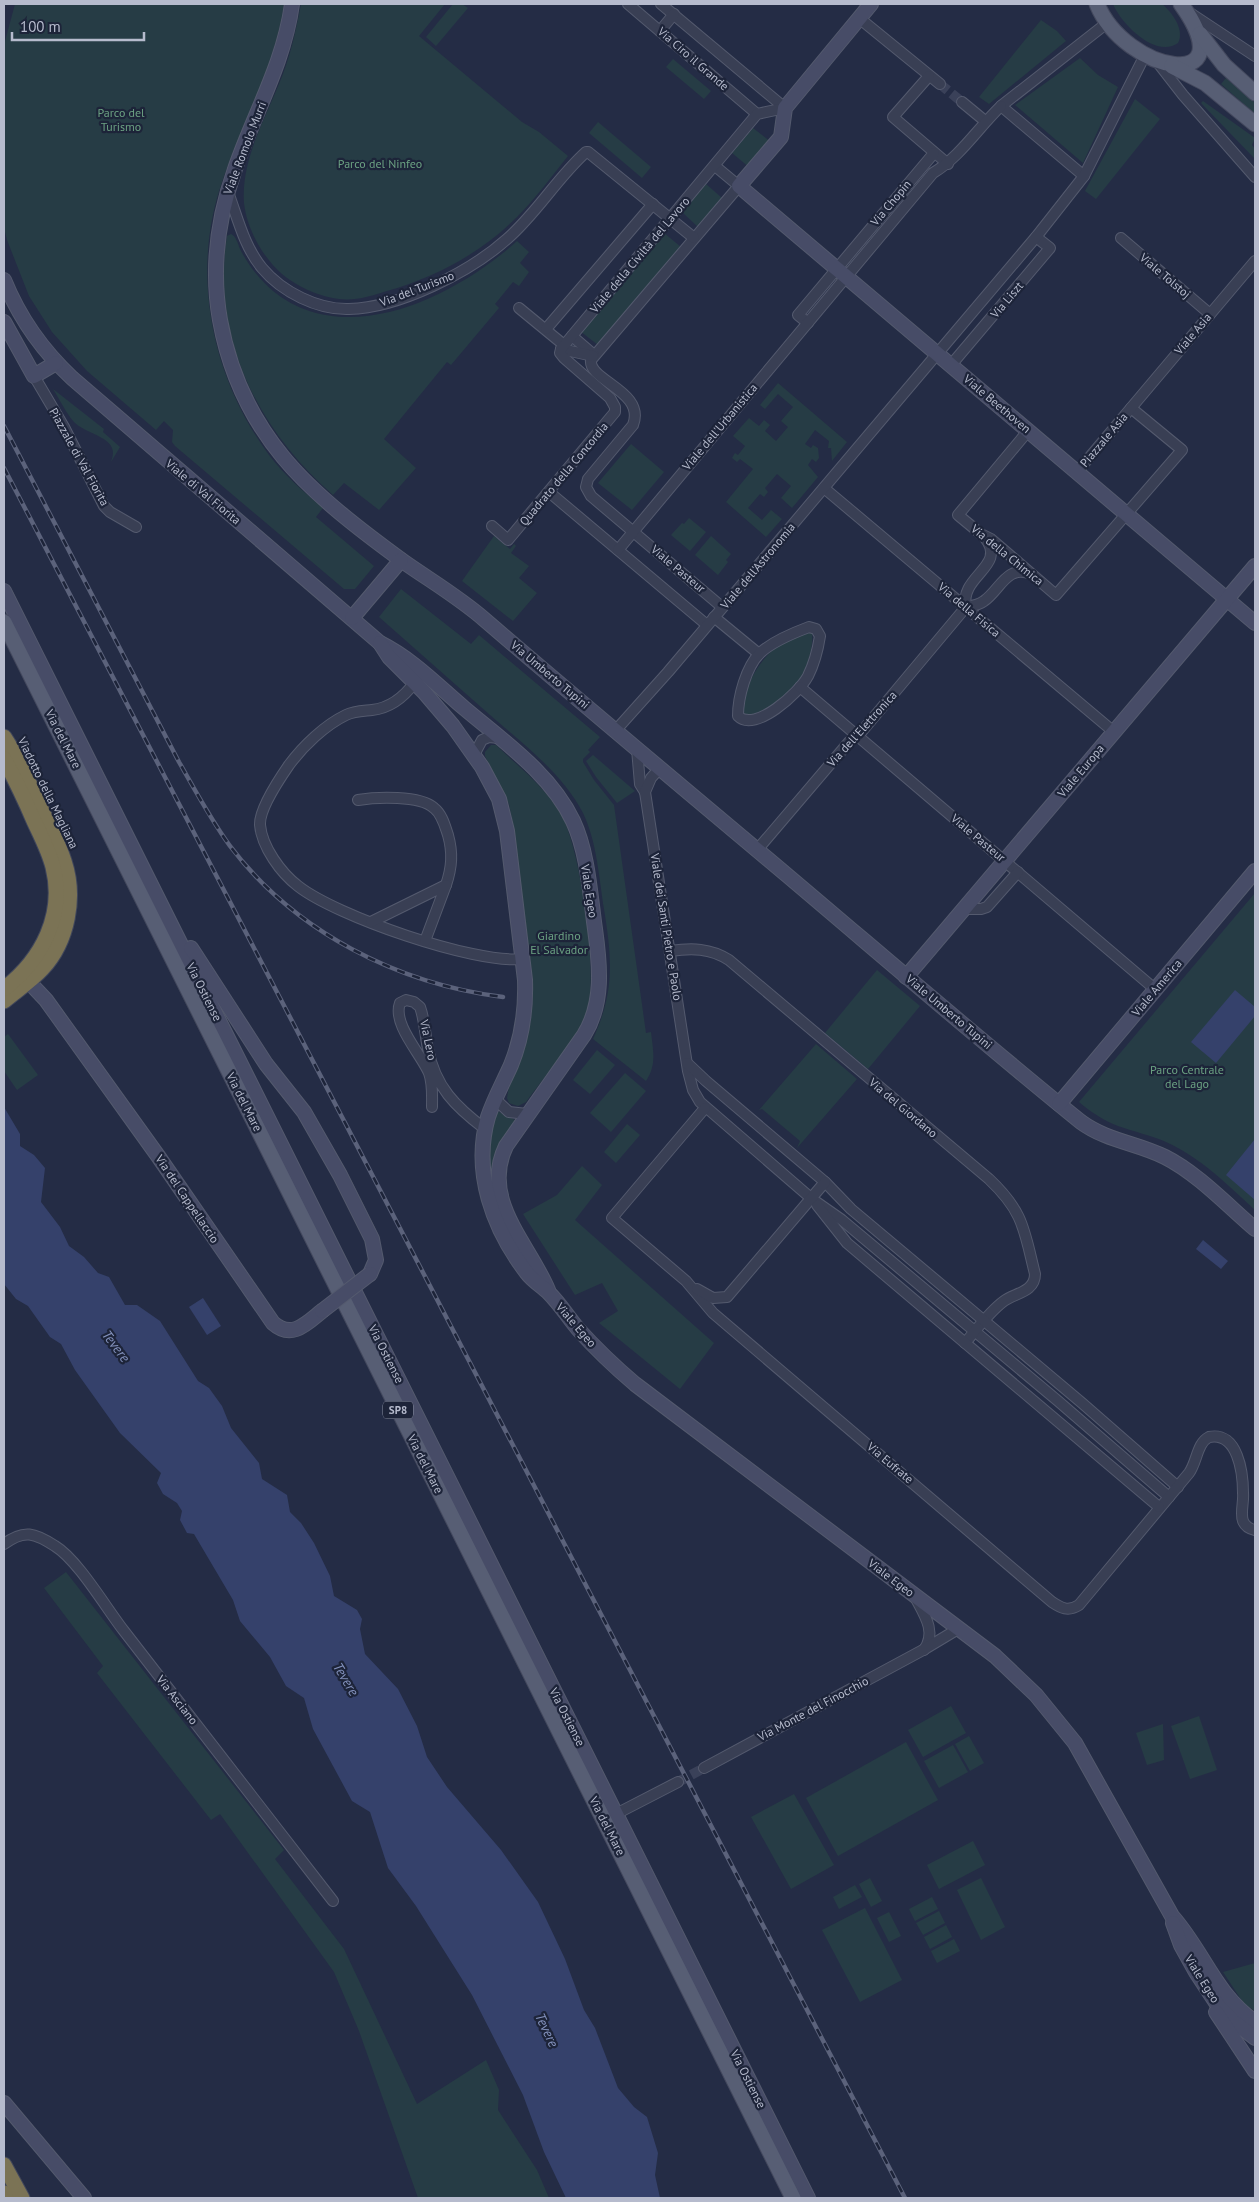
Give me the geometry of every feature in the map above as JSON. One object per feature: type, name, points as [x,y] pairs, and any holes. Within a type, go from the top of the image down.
[{"type":"highway","name":"Viadotto della Magliana","points":[[4,737],[32,789],[62,854],[68,877],[69,906],[65,928],[54,952],[7,992]]},
{"type":"highway","name":"Viadotto della Magliana","points":[[4,759],[52,863],[56,892],[55,908],[50,930],[29,982],[7,992]]},
{"type":"highway","points":[[4,781],[32,817]]},
{"type":"highway","points":[[4,2165],[22,2198]]},
{"type":"highway","points":[[4,2193],[6,2198]]},
{"type":"main road","name":"Viale Romolo Murri","points":[[292,4],[290,22],[276,68],[236,166],[228,191],[218,238],[216,274],[219,317],[230,362],[244,396],[269,438],[292,468],[328,501],[401,560]]},
{"type":"main road","points":[[739,186],[781,137],[784,108],[871,4]]},
{"type":"main road","points":[[1183,6],[1224,65],[1255,93]]},
{"type":"main road","points":[[1098,10],[1126,43],[1156,60],[1202,81],[1255,124]]},
{"type":"main road","points":[[1156,60],[1187,64],[1197,58],[1202,45],[1197,28]]},
{"type":"main road","name":"Viale Beethoven","points":[[739,186],[1255,623]]},
{"type":"main road","name":"Viale di Val Fiorita","points":[[4,280],[26,323],[56,363],[144,442],[352,618]]},
{"type":"main road","points":[[4,322],[34,376],[56,363]]},
{"type":"main road","points":[[352,618],[401,560]]},
{"type":"main road","name":"Via Umberto Tupini","points":[[401,560],[471,608],[637,749]]},
{"type":"main road","name":"Viale Europa","points":[[906,977],[1255,566]]},
{"type":"main road","name":"Via Ostiense","points":[[4,591],[808,2198]]},
{"type":"main road","name":"Viale Egeo","points":[[352,618],[380,643],[407,659],[545,780],[573,821],[581,844],[599,968],[598,998],[592,1020],[578,1044],[526,1114],[502,1155],[498,1172],[499,1186],[507,1216],[538,1268],[549,1293]]},
{"type":"main road","name":"Via del Mare","points":[[4,622],[793,2198]]},
{"type":"main road","name":"Viale Egeo","points":[[380,643],[389,657],[440,710],[474,756],[497,794],[503,813],[522,959],[525,1003],[520,1035],[513,1059],[495,1099],[485,1130],[482,1149],[488,1201],[496,1222],[526,1272],[549,1293],[583,1335],[635,1384],[1019,1677],[1063,1726],[1089,1765],[1172,1916],[1192,1942],[1216,1983],[1253,2030]]},
{"type":"main road","name":"Viale Umberto Tupini","points":[[637,749],[906,977],[1087,1127],[1102,1136],[1156,1153],[1173,1162],[1255,1229]]},
{"type":"main road","name":"Viale America","points":[[1059,1104],[1255,871]]},
{"type":"main road","name":"Via del Cappellaccio","points":[[29,982],[46,1000],[158,1156],[266,1314],[278,1327],[286,1331],[293,1331],[370,1274],[376,1257],[370,1233],[315,1130],[300,1106],[262,1058],[186,942],[168,920]]},
{"type":"main road","name":"Viale Egeo","points":[[1172,1916],[1179,1939],[1199,1978],[1227,2016],[1253,2030]]},
{"type":"main road","points":[[1199,1978],[1216,2012],[1251,2052]]},
{"type":"main road","points":[[1253,2030],[1251,2052],[1255,2071]]},
{"type":"main road","points":[[4,2103],[84,2198]]},
{"type":"street","name":"Via Ciro il Grande","points":[[628,4],[757,114]]},
{"type":"street","name":"Via Ciro il Grande","points":[[662,4],[784,108]]},
{"type":"street","points":[[1183,6],[1255,56]]},
{"type":"street","name":"Via Chopin","points":[[841,272],[933,173],[948,164],[985,121],[1098,10]]},
{"type":"street","points":[[660,31],[674,14]]},
{"type":"street","points":[[859,18],[940,84]]},
{"type":"street","points":[[1156,60],[1183,95],[1255,177]]},
{"type":"street","name":"Via Liszt","points":[[898,400],[1036,237],[1084,176],[1156,60]]},
{"type":"street","points":[[929,76],[893,117],[948,164]]},
{"type":"street","points":[[962,102],[985,121]]},
{"type":"street","points":[[1001,106],[1084,176]]},
{"type":"street","points":[[757,114],[784,108]]},
{"type":"street","name":"Viale della Civiltà del Lavoro","points":[[562,347],[757,114]]},
{"type":"street","name":"Via del Turismo","points":[[228,191],[244,237],[262,267],[280,285],[299,296],[322,306],[344,309],[369,307],[393,300],[436,284],[482,259],[520,227],[584,153],[588,152],[653,204]]},
{"type":"street","name":"Via Chopin","points":[[841,272],[934,152]]},
{"type":"street","points":[[594,355],[739,186],[715,166]]},
{"type":"street","points":[[653,204],[694,238]]},
{"type":"street","name":"Viale della Civiltà del Lavoro","points":[[546,329],[653,204]]},
{"type":"street","name":"Via Liszt","points":[[951,366],[1050,248],[1036,237]]},
{"type":"street","name":"Viale Tolstoj","points":[[1120,238],[1210,314]]},
{"type":"street","name":"Viale Asia","points":[[1131,408],[1255,261]]},
{"type":"street","name":"Viale dell'Urbanistica","points":[[632,531],[808,323],[841,272]]},
{"type":"street","points":[[359,316],[369,307]]},
{"type":"street","name":"Quadrato della Concordia","points":[[519,308],[546,329],[562,347],[594,355]]},
{"type":"street","name":"Quadrato della Concordia","points":[[572,336],[594,355]]},
{"type":"street","name":"Quadrato della Concordia","points":[[492,526],[508,540],[616,410],[610,398],[562,357],[562,347]]},
{"type":"street","name":"Quadrato della Concordia","points":[[588,479],[628,431],[635,416],[633,407],[628,399],[591,367],[590,362],[594,355]]},
{"type":"street","name":"Piazzale di Val Fiorita","points":[[34,376],[64,427],[104,506],[110,512],[136,527]]},
{"type":"street","name":"Viale dell'Astronomia","points":[[613,728],[714,617],[898,400]]},
{"type":"street","name":"Piazzale Asia","points":[[1077,472],[1131,408],[1182,450],[1127,514]]},
{"type":"street","name":"Via della Chimica","points":[[1028,431],[958,515],[981,534],[991,539],[1056,595],[1127,514]]},
{"type":"street","name":"Viale Pasteur","points":[[588,479],[586,487],[588,493],[722,607]]},
{"type":"street","name":"Via della Fisica","points":[[824,488],[1114,732]]},
{"type":"street","name":"Viale Pasteur","points":[[549,492],[707,625]]},
{"type":"street","points":[[618,550],[632,531]]},
{"type":"street","points":[[981,534],[990,544],[992,553],[989,562],[966,592],[966,607],[977,605],[987,600],[1006,577],[1014,572],[1032,575]]},
{"type":"street","name":"Via dell'Elettronica","points":[[757,850],[849,742],[858,736],[966,607]]},
{"type":"street","points":[[714,617],[759,654]]},
{"type":"street","points":[[809,627],[816,628],[820,636],[807,678],[800,687],[785,702],[762,718],[748,722],[738,716],[738,706],[747,678],[759,654],[769,646],[809,627]]},
{"type":"street","points":[[415,682],[406,694],[395,703],[375,710],[347,715],[309,742],[284,772],[260,817],[262,833],[280,867],[292,881],[314,896],[371,922],[425,940],[488,958],[522,959]]},
{"type":"street","name":"Viale Pasteur","points":[[800,687],[1156,990]]},
{"type":"street","points":[[474,756],[482,740],[489,737],[499,738]]},
{"type":"street","name":"Viale dei Santi Pietro e Paolo","points":[[637,749],[640,784],[645,792],[693,1090],[705,1108],[812,1199]]},
{"type":"street","points":[[645,792],[651,778],[660,768]]},
{"type":"street","points":[[358,800],[382,798],[419,800],[435,808],[443,821],[451,849],[451,868],[425,940]]},
{"type":"street","points":[[965,908],[987,908],[1018,872]]},
{"type":"street","points":[[371,922],[446,884]]},
{"type":"street","name":"Via del Giordano","points":[[670,951],[700,949],[716,953],[729,960],[1008,1198],[1021,1220],[1034,1279],[1029,1288],[1003,1302],[985,1320]]},
{"type":"street","name":"Via Lero","points":[[432,1107],[432,1088],[428,1071],[399,1018],[399,1006],[406,1000],[414,1002],[420,1007],[430,1059],[445,1092],[455,1104],[485,1130]]},
{"type":"street","points":[[688,1063],[719,1092],[825,1182],[851,1208],[985,1320],[1178,1487]]},
{"type":"street","points":[[495,1099],[510,1112],[526,1114]]},
{"type":"street","points":[[705,1108],[612,1218],[686,1282],[713,1298],[727,1297],[825,1182]]},
{"type":"street","points":[[812,1199],[842,1220],[883,1254],[1169,1497]]},
{"type":"street","points":[[812,1199],[840,1236],[1159,1508],[1178,1487],[1194,1464],[1202,1442],[1215,1436],[1226,1440],[1233,1447],[1239,1463],[1243,1490],[1243,1519],[1247,1526],[1255,1530]]},
{"type":"street","points":[[873,1265],[892,1243]]},
{"type":"street","points":[[914,1299],[933,1277]]},
{"type":"street","name":"Via Eufrate","points":[[686,1282],[713,1313],[1052,1602],[1062,1608],[1069,1609],[1081,1603],[1159,1508]]},
{"type":"street","points":[[965,1342],[985,1320]]},
{"type":"street","points":[[1011,1381],[1029,1359]]},
{"type":"street","points":[[1063,1426],[1082,1403]]},
{"type":"street","points":[[1116,1470],[1135,1449]]},
{"type":"street","name":"Via Asciano","points":[[4,1544],[22,1534],[30,1533],[56,1546],[70,1558],[109,1612],[333,1901]]},
{"type":"street","points":[[915,1596],[930,1632],[928,1643],[924,1650]]},
{"type":"street","name":"Via Monte del Finocchio","points":[[704,1768],[924,1650],[958,1629]]},
{"type":"street","points":[[616,1814],[678,1782]]},
{"type":"green space","name":"Parco del Turismo","points":[[15,4],[284,4],[280,27],[266,72],[230,160],[212,217],[208,253],[208,289],[212,324],[221,359],[233,393],[249,425],[269,455],[281,469],[323,508],[316,517],[374,566],[355,589],[344,589],[175,446],[172,442],[173,430],[164,421],[156,430],[87,371],[52,332],[29,296],[4,228],[4,45]]},
{"type":"green space","name":"Parco del Ninfeo","points":[[301,4],[445,4],[419,36],[522,122],[539,132],[568,156],[531,202],[503,230],[473,253],[423,279],[357,299],[339,299],[326,296],[295,283],[273,265],[259,246],[246,214],[244,187],[246,172],[255,142],[283,74],[295,34]]},
{"type":"green space","points":[[453,4],[462,4],[468,8],[436,46],[426,37]]},
{"type":"green space","points":[[1113,4],[1162,4],[1173,16],[1179,27],[1180,38],[1178,43],[1169,47],[1160,46],[1140,37],[1123,21]]},
{"type":"green space","points":[[1041,20],[1057,31],[1066,41],[989,104],[979,97]]},
{"type":"green space","points":[[1080,58],[1098,75],[1118,87],[1083,163],[1015,105]]},
{"type":"green space","points":[[673,59],[711,91],[704,99],[666,67]]},
{"type":"green space","points":[[1226,78],[1255,103],[1255,114],[1221,84]]},
{"type":"green space","points":[[1135,99],[1160,119],[1096,199],[1085,191]]},
{"type":"green space","points":[[1203,101],[1255,138],[1252,145],[1255,149],[1255,159],[1201,103]]},
{"type":"green space","points":[[598,122],[651,167],[642,178],[589,133]]},
{"type":"green space","points":[[753,128],[771,142],[750,168],[732,153]]},
{"type":"green space","points":[[706,184],[722,198],[698,227],[682,212]]},
{"type":"green space","points":[[664,233],[681,247],[598,345],[580,331]]},
{"type":"green space","points":[[231,234],[236,238],[240,249],[259,277],[273,291],[302,308],[334,316],[367,316],[400,309],[433,297],[464,280],[517,241],[529,252],[520,263],[529,272],[519,286],[513,282],[495,304],[499,308],[451,365],[447,362],[384,439],[416,468],[379,510],[344,483],[333,495],[306,469],[262,411],[246,379],[234,345],[226,310],[224,273],[227,236]]},
{"type":"green space","points":[[778,383],[847,442],[832,461],[831,448],[828,448],[829,441],[815,430],[805,444],[811,448],[813,445],[818,448],[819,458],[816,462],[812,459],[808,465],[818,477],[792,508],[781,498],[791,486],[777,474],[765,488],[768,492],[764,497],[760,494],[748,508],[762,520],[771,510],[782,519],[766,537],[726,502],[753,469],[740,459],[737,462],[732,458],[735,453],[738,455],[745,446],[733,436],[749,418],[759,426],[764,420],[770,425],[765,431],[776,441],[788,427],[781,421],[793,407],[778,394],[765,409],[760,405]]},
{"type":"green space","points":[[53,389],[104,429],[103,432],[120,447],[111,462],[112,447],[102,438],[74,422]]},
{"type":"green space","points":[[631,444],[664,472],[632,510],[598,483]]},
{"type":"green space","points":[[689,518],[706,532],[690,551],[671,535]]},
{"type":"green space","points":[[494,536],[510,549],[514,544],[516,546],[511,553],[529,566],[519,578],[537,593],[513,621],[462,581]]},
{"type":"green space","points":[[711,536],[731,554],[726,560],[728,562],[718,575],[695,555]]},
{"type":"green space","points":[[401,589],[471,644],[479,635],[600,737],[588,750],[590,752],[583,759],[583,762],[594,780],[614,805],[646,1033],[651,1032],[653,1045],[652,1069],[646,1081],[593,1039],[605,1005],[610,975],[610,959],[597,860],[588,824],[583,813],[565,785],[529,748],[379,617]]},
{"type":"green space","points":[[808,632],[812,633],[811,652],[797,684],[787,694],[766,709],[745,715],[743,707],[747,689],[767,655],[777,647]]},
{"type":"green space","name":"Giardino El Salvador","points":[[491,745],[496,745],[531,778],[555,804],[561,814],[568,830],[581,881],[589,941],[591,969],[587,1011],[576,1034],[560,1058],[526,1102],[518,1106],[509,1103],[507,1098],[514,1072],[525,1046],[531,1019],[533,1001],[532,973],[509,804],[485,756],[485,752]]},
{"type":"green space","points":[[593,755],[635,791],[617,803],[586,761]]},
{"type":"green space","name":"Parco Centrale del Lago","points":[[1255,893],[1255,1210],[1213,1172],[1190,1155],[1160,1140],[1113,1124],[1097,1116],[1079,1102]]},
{"type":"green space","points":[[877,970],[920,1006],[868,1069],[825,1033]]},
{"type":"green space","points":[[8,1034],[38,1075],[17,1090],[4,1071],[4,1037]]},
{"type":"green space","points":[[816,1044],[857,1079],[797,1148],[800,1141],[762,1109],[759,1110]]},
{"type":"green space","points":[[597,1050],[615,1065],[590,1094],[573,1080]]},
{"type":"green space","points":[[625,1073],[646,1091],[611,1132],[590,1113]]},
{"type":"green space","points":[[497,1111],[515,1120],[502,1142],[491,1189],[489,1150]]},
{"type":"green space","points":[[627,1124],[640,1135],[616,1163],[604,1152]]},
{"type":"green space","points":[[582,1166],[602,1185],[575,1220],[714,1343],[680,1389],[599,1323],[618,1311],[602,1283],[575,1295],[523,1214],[557,1195]]},
{"type":"green space","points":[[66,1572],[284,1850],[275,1859],[344,1949],[417,2104],[486,2060],[499,2090],[498,2110],[537,2170],[549,2198],[418,2198],[359,2031],[334,1972],[220,1814],[211,1820],[97,1673],[103,1666],[44,1588]]},
{"type":"green space","points":[[951,1706],[966,1733],[923,1757],[908,1730]]},
{"type":"green space","points":[[1199,1716],[1217,1770],[1190,1779],[1171,1726]]},
{"type":"green space","points":[[1163,1724],[1164,1760],[1147,1765],[1136,1733]]},
{"type":"green space","points":[[969,1736],[984,1763],[970,1771],[955,1744]]},
{"type":"green space","points":[[906,1742],[938,1800],[838,1856],[806,1798]]},
{"type":"green space","points":[[953,1745],[968,1772],[939,1788],[924,1761]]},
{"type":"green space","points":[[794,1794],[834,1865],[791,1889],[751,1817]]},
{"type":"green space","points":[[973,1841],[985,1865],[939,1889],[927,1865]]},
{"type":"green space","points":[[870,1878],[882,1901],[871,1907],[859,1884]]},
{"type":"green space","points":[[981,1878],[1005,1927],[981,1940],[957,1890]]},
{"type":"green space","points":[[855,1885],[862,1897],[839,1909],[833,1897]]},
{"type":"green space","points":[[932,1897],[938,1909],[915,1921],[909,1909]]},
{"type":"green space","points":[[865,1908],[902,1980],[860,2002],[822,1930]]},
{"type":"green space","points":[[939,1911],[945,1923],[923,1935],[916,1923]]},
{"type":"green space","points":[[889,1912],[901,1936],[889,1942],[877,1918]]},
{"type":"green space","points":[[946,1925],[952,1937],[930,1949],[924,1937]]},
{"type":"green space","points":[[954,1939],[960,1951],[937,1963],[931,1951]]},
{"type":"green space","points":[[1255,1963],[1255,2011],[1244,2004],[1223,1972]]},
{"type":"water","points":[[1235,990],[1255,1007],[1255,1016],[1216,1063],[1191,1042]]},
{"type":"water","name":"Tevere","points":[[4,1107],[20,1134],[20,1146],[34,1155],[45,1168],[41,1202],[60,1227],[69,1246],[84,1257],[98,1273],[109,1277],[125,1305],[137,1305],[160,1321],[198,1381],[209,1388],[222,1406],[231,1428],[259,1463],[262,1479],[287,1495],[290,1512],[301,1523],[314,1543],[330,1576],[334,1596],[357,1610],[362,1619],[360,1629],[365,1654],[398,1689],[417,1726],[427,1757],[447,1787],[501,1850],[538,1902],[565,1959],[584,2010],[595,2028],[618,2088],[634,2107],[647,2117],[658,2153],[655,2175],[660,2198],[566,2198],[544,2152],[523,2095],[472,1995],[416,1906],[388,1868],[370,1812],[352,1801],[313,1729],[304,1698],[286,1686],[270,1657],[240,1621],[233,1600],[194,1534],[187,1533],[180,1520],[182,1511],[177,1503],[163,1494],[157,1483],[161,1473],[120,1433],[75,1370],[61,1344],[50,1337],[28,1306],[16,1299],[4,1284]]},
{"type":"water","points":[[1255,1139],[1255,1200],[1226,1175]]},
{"type":"water","points":[[1203,1240],[1228,1261],[1221,1269],[1196,1249]]},
{"type":"water","points":[[203,1298],[221,1326],[207,1335],[189,1307]]},
{"type":"tunnel","points":[[940,84],[962,102]]},
{"type":"tunnel","points":[[678,1782],[704,1768]]},
{"type":"railway","points":[[4,426],[203,805],[230,846],[256,877],[285,904],[317,928],[352,949],[388,966],[425,980],[503,997]]},
{"type":"railway","points":[[4,468],[905,2198]]}]
